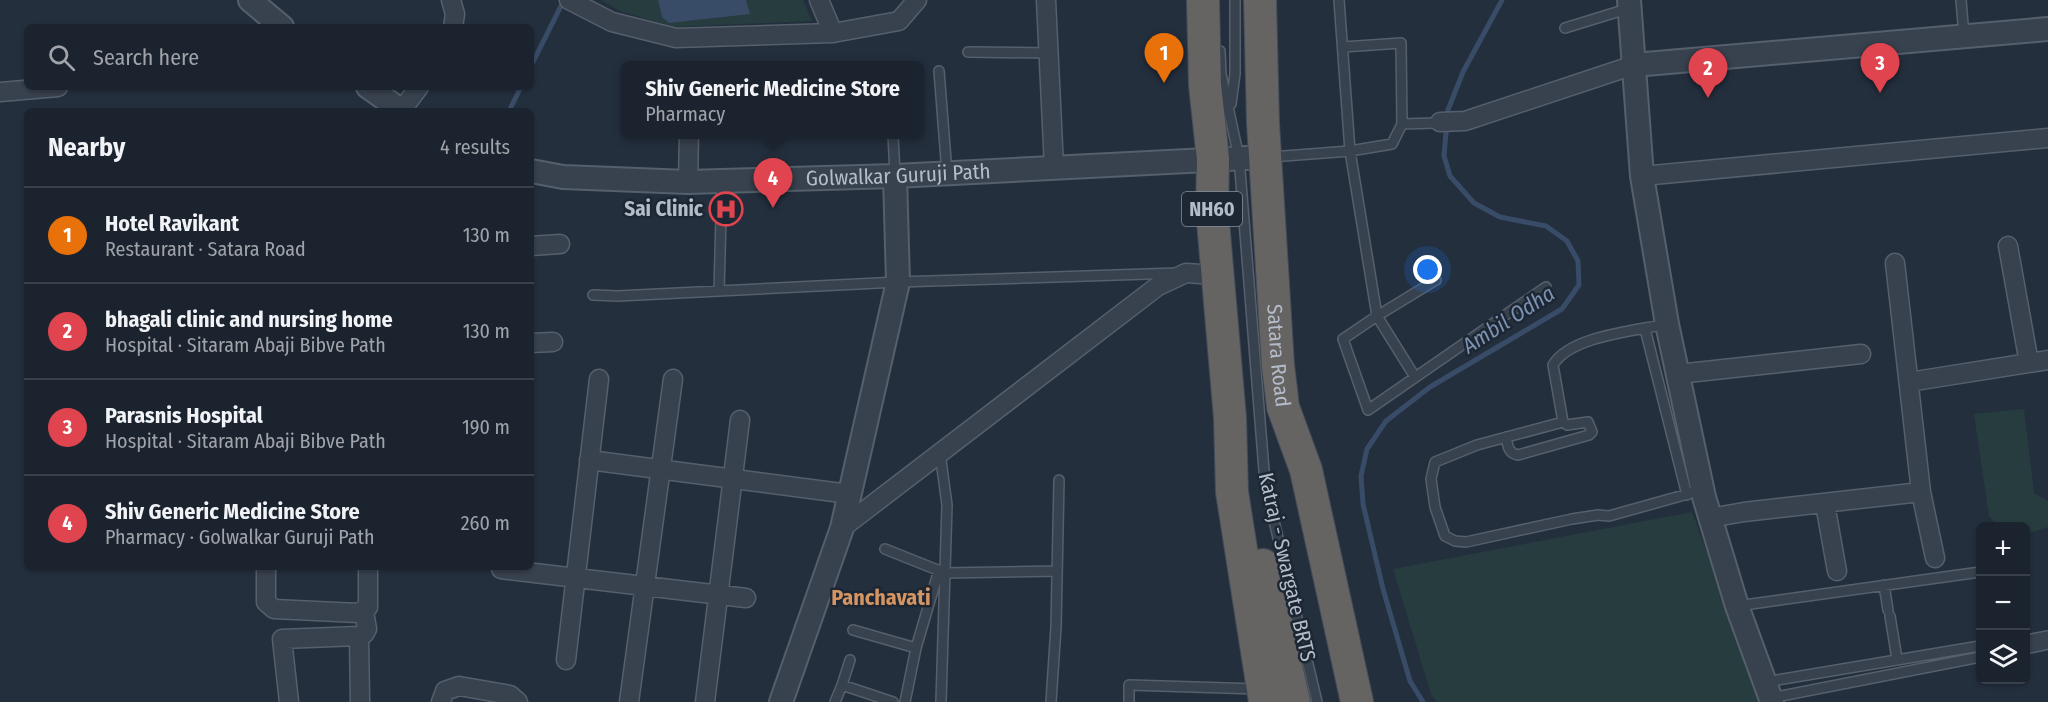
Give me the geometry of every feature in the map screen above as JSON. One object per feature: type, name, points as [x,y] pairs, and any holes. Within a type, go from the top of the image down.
[{"type":"highway","name":"Satara Road","points":[[1203,0],[1205,85],[1239,158],[1278,365],[1283,407],[1306,470],[1357,702]]},
{"type":"highway","name":"Satara Road","points":[[1260,0],[1239,158],[1212,210],[1201,274],[1230,418],[1232,492],[1264,695]]},
{"type":"highway","points":[[1283,407],[1285,476],[1342,702]]},
{"type":"highway","points":[[1230,418],[1294,702]]},
{"type":"street","points":[[250,0],[278,24]]},
{"type":"street","points":[[451,0],[455,14],[453,24]]},
{"type":"street","points":[[569,0],[612,22],[676,38],[833,33],[899,21],[917,0]]},
{"type":"street","points":[[819,0],[833,33]]},
{"type":"street","points":[[1046,0],[1054,167]]},
{"type":"street","points":[[1629,4],[1656,326],[1678,374],[1695,492],[1710,518],[1737,606],[1769,694]]},
{"type":"street","points":[[1437,122],[1464,122],[1634,65],[2048,28]]},
{"type":"street","points":[[0,92],[24,90]]},
{"type":"street","points":[[372,90],[398,108]]},
{"type":"street","points":[[404,108],[416,90]]},
{"type":"street","points":[[1642,176],[2048,138]]},
{"type":"street","points":[[688,182],[689,139]]},
{"type":"street","name":"Golwalkar Guruji Path","points":[[534,172],[563,177],[688,182],[722,179],[895,176],[1239,158]]},
{"type":"street","points":[[781,702],[842,528],[898,282],[895,176]]},
{"type":"street","points":[[534,246],[560,244]]},
{"type":"street","points":[[2008,246],[2029,363]]},
{"type":"street","points":[[1895,264],[1921,492],[1935,558]]},
{"type":"street","points":[[842,528],[1158,286],[1201,274]]},
{"type":"street","points":[[534,343],[553,342]]},
{"type":"street","points":[[1678,374],[1861,354]]},
{"type":"street","points":[[1909,382],[2048,360]]},
{"type":"street","points":[[566,660],[599,379]]},
{"type":"street","points":[[629,702],[673,379]]},
{"type":"street","points":[[705,702],[740,420]]},
{"type":"street","points":[[589,460],[849,494]]},
{"type":"street","points":[[1710,518],[1921,492]]},
{"type":"street","points":[[1826,504],[1837,571]]},
{"type":"street","points":[[266,570],[266,602],[274,609],[358,613],[368,607],[368,570]]},
{"type":"street","points":[[509,570],[746,598]]},
{"type":"street","points":[[289,702],[282,639],[359,636],[367,629],[364,611]]},
{"type":"street","points":[[359,636],[360,702]]},
{"type":"street","points":[[441,702],[445,691],[459,686],[510,695],[518,702]]},
{"type":"lane","name":"Katraj - Swargate BRTS","points":[[1230,110],[1235,74],[1235,0]]},
{"type":"lane","points":[[1339,0],[1350,151],[1377,316],[1415,377]]},
{"type":"lane","points":[[1961,0],[1964,36]]},
{"type":"lane","points":[[1565,28],[1629,4]]},
{"type":"lane","name":"Katraj - Swargate BRTS","points":[[1219,42],[1221,74],[1239,158],[1265,483],[1317,702]]},
{"type":"lane","points":[[1239,158],[1350,151],[1392,144],[1402,124],[1401,43],[1342,47]]},
{"type":"lane","points":[[968,52],[1048,52]]},
{"type":"lane","points":[[939,71],[947,173]]},
{"type":"lane","points":[[1402,124],[1437,122]]},
{"type":"lane","points":[[893,139],[895,176]]},
{"type":"lane","points":[[719,291],[722,179]]},
{"type":"lane","points":[[593,295],[618,296],[1151,272],[1201,274]]},
{"type":"lane","points":[[1436,280],[1343,339],[1368,410],[1546,286]]},
{"type":"lane","points":[[1506,437],[1509,450],[1512,454],[1518,455],[1589,435],[1592,432],[1588,422],[1567,425],[1563,422],[1506,437],[1477,445],[1435,462],[1431,479],[1435,507],[1445,536],[1455,541],[1466,542],[1598,515],[1609,516],[1695,492],[1656,326],[1586,341],[1558,357],[1553,365],[1563,422]]},
{"type":"lane","points":[[940,453],[947,505],[942,572],[940,702]]},
{"type":"lane","points":[[1051,702],[1056,627],[1059,480]]},
{"type":"lane","points":[[885,549],[942,572],[1056,571]]},
{"type":"lane","points":[[905,702],[916,648],[942,572]]},
{"type":"lane","points":[[1737,606],[1976,573]]},
{"type":"lane","points":[[1884,585],[1897,659]]},
{"type":"lane","points":[[853,630],[916,648]]},
{"type":"lane","points":[[2030,639],[2048,636]]},
{"type":"lane","points":[[2030,648],[2048,644]]},
{"type":"lane","points":[[1769,694],[1897,659],[1976,647]]},
{"type":"lane","points":[[1769,694],[1976,658]]},
{"type":"lane","points":[[835,702],[850,660]]},
{"type":"lane","points":[[842,684],[893,702]]},
{"type":"lane","points":[[1129,702],[1129,684],[1264,695]]},
{"type":"green space","points":[[601,0],[803,0],[812,21],[674,27],[620,11]]},
{"type":"green space","points":[[2024,409],[2034,493],[2048,501],[2048,527],[2030,533],[2030,522],[1994,522],[1989,516],[1974,414]]},
{"type":"green space","points":[[1692,512],[1763,702],[1437,702],[1431,694],[1393,569]]},
{"type":"water","points":[[658,0],[746,0],[750,14],[669,23],[662,17]]},
{"type":"waterway","points":[[534,60],[564,0]]},
{"type":"waterway","name":"Ambil Odha","points":[[1423,702],[1410,681],[1383,589],[1363,504],[1361,476],[1367,449],[1386,421],[1430,387],[1562,309],[1579,285],[1578,261],[1567,241],[1546,226],[1500,217],[1474,203],[1450,176],[1444,156],[1448,110],[1463,72],[1502,0]]},
{"type":"waterway","points":[[510,108],[520,90]]},
{"type":"place","name":"Hotel Ravikant","points":[[1164,83]]},
{"type":"place","name":"Parasnis Hospital","points":[[1880,93]]},
{"type":"place","name":"bhagali clinic and nursing home","points":[[1708,98]]},
{"type":"place","name":"Shiv Generic Medicine Store","points":[[773,208]]},
{"type":"place","name":"Sai Clinic","points":[[726,209]]},
{"type":"district","name":"Panchavati","points":[[881,597]]}]
